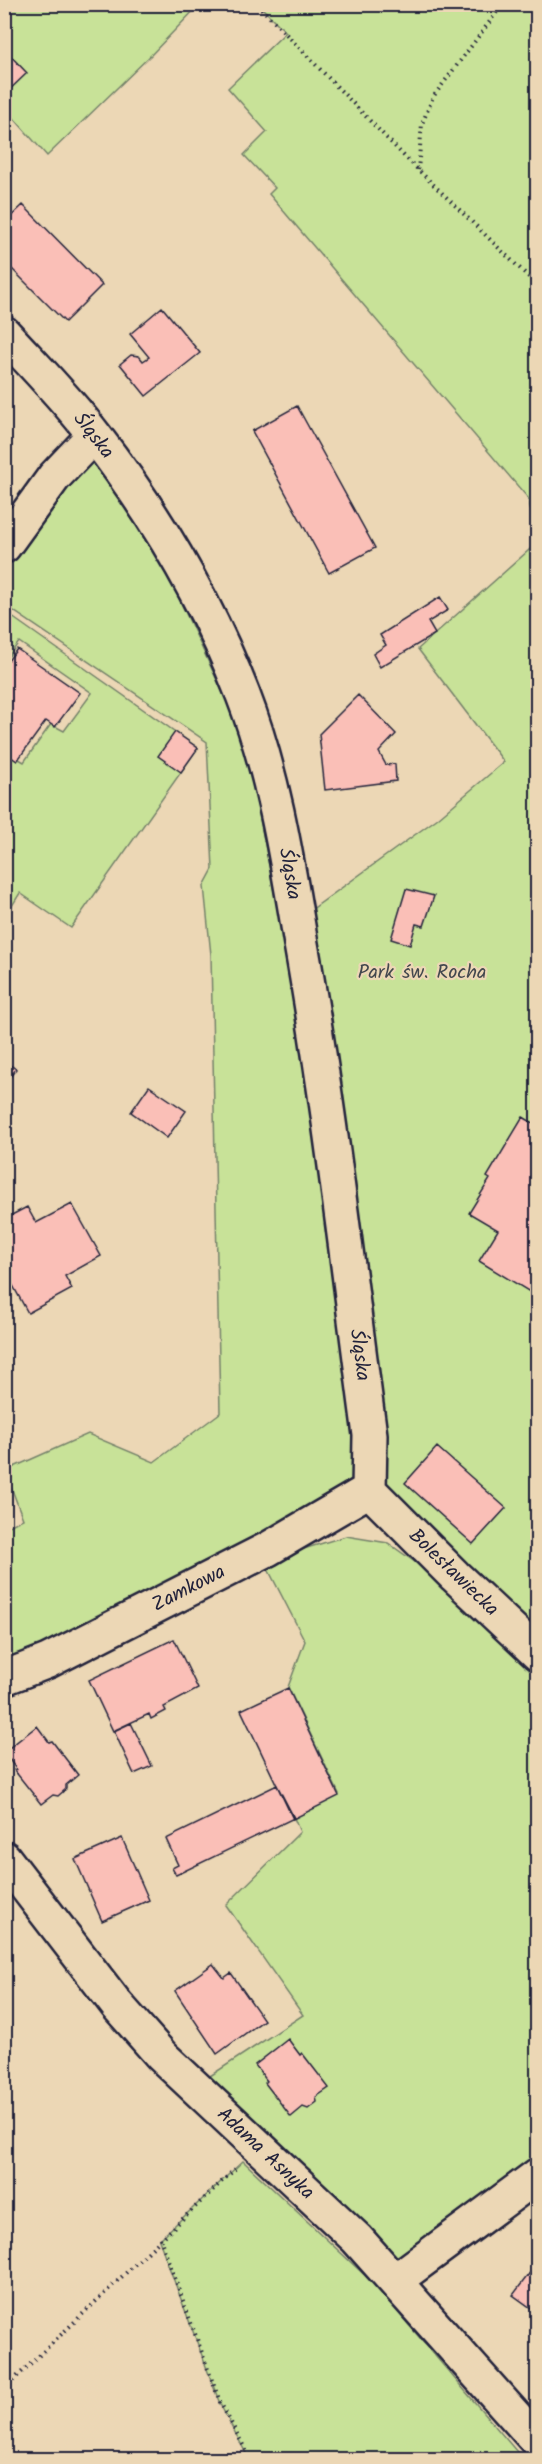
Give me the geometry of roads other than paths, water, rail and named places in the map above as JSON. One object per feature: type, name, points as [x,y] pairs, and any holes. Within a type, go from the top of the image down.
[{"type":"street","name":"Śląska","points":[[4,333],[94,435],[138,495],[198,595],[243,694],[273,794],[317,1034],[370,1435],[369,1490]]},
{"type":"street","points":[[4,546],[54,477],[94,435]]},
{"type":"street","name":"Bolesławiecka","points":[[369,1490],[537,1654]]},
{"type":"street","name":"Zamkowa","points":[[4,1678],[48,1661],[268,1549],[369,1490]]},
{"type":"street","name":"Adama Asnyka","points":[[4,1858],[54,1925],[140,2032],[187,2082],[357,2239],[396,2280],[537,2442]]},
{"type":"street","points":[[396,2280],[537,2175]]},
{"type":"park label","name":"Park św. Rocha","points":[[422,973]]}]
